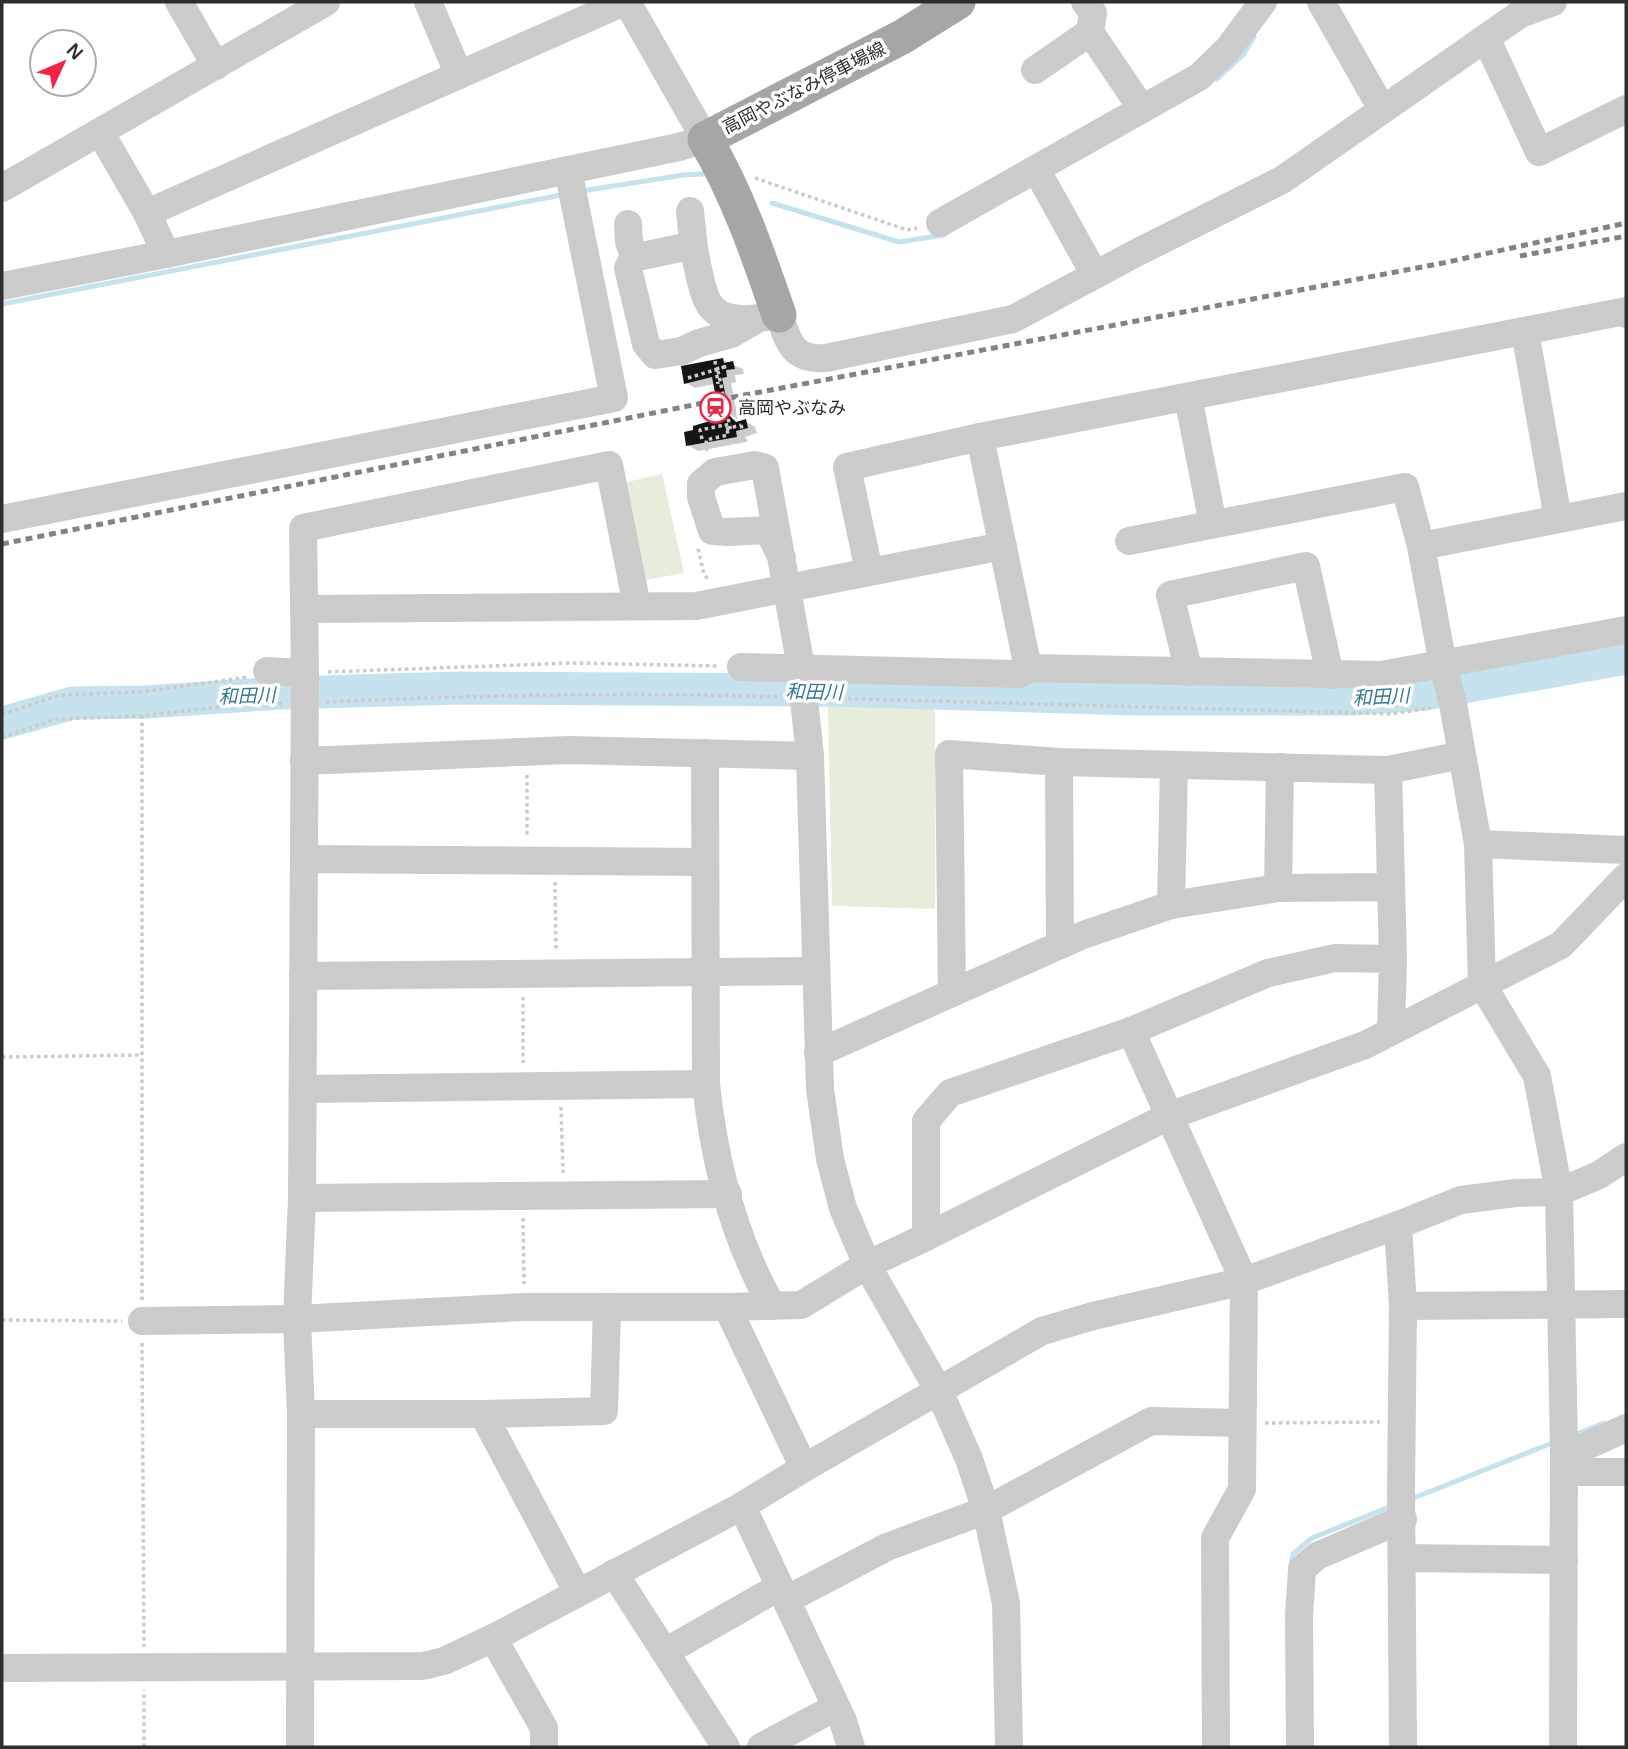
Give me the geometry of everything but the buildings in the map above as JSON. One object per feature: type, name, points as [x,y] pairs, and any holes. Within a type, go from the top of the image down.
[{"type":"main road","name":"高岡やぶなみ停車場線","points":[[768,317],[751,232],[727,176],[705,139],[902,37],[958,2]]},
{"type":"street","points":[[179,2],[216,66]]},
{"type":"street","points":[[428,2],[459,75]]},
{"type":"street","points":[[2,286],[166,254],[571,186],[705,139],[625,2],[147,214]]},
{"type":"street","points":[[1085,2],[1093,13],[1090,32],[1142,109]]},
{"type":"street","points":[[940,223],[1199,77],[1227,49],[1263,2]]},
{"type":"street","points":[[1321,2],[1382,109]]},
{"type":"street","points":[[690,211],[694,249],[708,304],[721,315],[768,317],[796,352],[810,359],[826,358],[1013,319],[1282,180],[1486,38],[1517,8],[1553,2]]},
{"type":"street","points":[[2,188],[216,66],[319,3]]},
{"type":"street","points":[[1035,70],[1090,32]]},
{"type":"street","points":[[1486,38],[1539,152],[1626,109]]},
{"type":"street","points":[[100,132],[147,214],[166,254]]},
{"type":"street","points":[[1036,169],[1095,275]]},
{"type":"street","points":[[2,519],[614,398],[571,186]]},
{"type":"street","points":[[628,224],[629,242],[635,258]]},
{"type":"street","points":[[694,249],[685,247],[633,258],[628,268],[646,344],[654,355],[682,351],[731,334],[768,317]]},
{"type":"street","points":[[869,571],[847,467],[980,437],[1626,311],[1626,314]]},
{"type":"street","points":[[1525,331],[1559,519]]},
{"type":"street","points":[[606,358],[633,352],[646,344]]},
{"type":"street","points":[[1188,397],[1213,524]]},
{"type":"street","points":[[980,437],[1028,668]]},
{"type":"street","points":[[782,558],[768,530],[744,534],[712,531],[701,498],[701,484],[715,472],[755,464],[765,468],[777,524],[787,587],[810,756],[818,1053],[820,1089],[830,1158],[843,1208],[867,1265],[939,1391],[969,1459],[986,1510],[1006,1602],[1009,1747]]},
{"type":"street","points":[[300,1747],[301,1414],[297,1319],[303,1089],[303,527],[609,465],[637,606]]},
{"type":"street","points":[[1129,541],[1405,487],[1421,546],[1478,844],[1482,984],[1537,1076],[1559,1192],[1564,1451],[1563,1747]]},
{"type":"street","points":[[1421,546],[1626,506]]},
{"type":"street","points":[[305,609],[696,606],[1003,546]]},
{"type":"street","points":[[1189,672],[1170,595],[1306,566],[1329,675]]},
{"type":"street","points":[[741,667],[802,683],[1019,674],[1028,668],[1381,675],[1448,682],[1626,630]]},
{"type":"street","points":[[267,671],[304,688]]},
{"type":"street","points":[[304,761],[568,750],[810,756]]},
{"type":"street","points":[[705,754],[706,1084],[716,1154],[743,1246],[772,1306]]},
{"type":"street","points":[[952,993],[949,754],[1059,762],[1388,770],[1462,755]]},
{"type":"street","points":[[1059,762],[1060,945]]},
{"type":"street","points":[[1171,905],[1174,765]]},
{"type":"street","points":[[1278,888],[1280,767]]},
{"type":"street","points":[[1388,770],[1393,959],[1391,1031]]},
{"type":"street","points":[[1478,844],[1626,850]]},
{"type":"street","points":[[304,859],[705,862]]},
{"type":"street","points":[[142,1321],[297,1319],[524,1307],[801,1305],[867,1265],[1169,1116],[1365,1045],[1561,944],[1626,877]]},
{"type":"street","points":[[818,1053],[1060,945],[1171,905],[1278,888],[1391,887]]},
{"type":"street","points":[[926,1237],[926,1121],[950,1093],[1131,1031],[1268,973],[1335,958],[1393,959]]},
{"type":"street","points":[[303,976],[816,971]]},
{"type":"street","points":[[1131,1031],[1244,1281],[1242,1489],[1215,1538],[1216,1747]]},
{"type":"street","points":[[303,1089],[706,1084]]},
{"type":"street","points":[[2,1668],[423,1666],[444,1661],[493,1638],[742,1506],[1042,1331],[1093,1316],[1244,1281],[1398,1226],[1461,1200],[1559,1192],[1599,1175],[1626,1157]]},
{"type":"street","points":[[302,1198],[728,1194]]},
{"type":"street","points":[[1398,1226],[1404,1306],[1403,1747]]},
{"type":"street","points":[[1404,1306],[1626,1304]]},
{"type":"street","points":[[301,1414],[604,1411],[607,1307]]},
{"type":"street","points":[[727,1307],[804,1468]]},
{"type":"street","points":[[483,1414],[578,1593]]},
{"type":"street","points":[[665,1652],[783,1593],[887,1547],[986,1510],[1151,1421],[1242,1423]]},
{"type":"street","points":[[1564,1451],[1626,1429]]},
{"type":"street","points":[[1564,1451],[1626,1472]]},
{"type":"street","points":[[742,1506],[836,1707],[851,1747]]},
{"type":"street","points":[[1300,1747],[1299,1616],[1303,1569],[1317,1556],[1403,1519]]},
{"type":"street","points":[[1403,1558],[1564,1560]]},
{"type":"street","points":[[614,1573],[726,1747]]},
{"type":"street","points":[[493,1638],[544,1728],[544,1747]]},
{"type":"street","points":[[761,1747],[836,1707]]},
{"type":"path","points":[[750,176],[907,230],[940,223]]},
{"type":"path","points":[[708,454],[706,440],[728,435],[715,360]]},
{"type":"path","points":[[688,378],[728,366]]},
{"type":"path","points":[[717,370],[718,384]]},
{"type":"path","points":[[702,439],[700,430],[741,425],[746,445]]},
{"type":"path","points":[[2,737],[57,719],[142,716],[234,705],[304,688],[572,663],[741,667]]},
{"type":"path","points":[[2,715],[59,695],[141,692],[245,678],[267,671]]},
{"type":"path","points":[[304,688],[490,695],[716,695],[802,683],[1391,714],[1448,682]]},
{"type":"path","points":[[142,716],[144,1747]]},
{"type":"path","points":[[527,752],[527,860]]},
{"type":"path","points":[[555,861],[556,974]]},
{"type":"path","points":[[523,974],[523,1086]]},
{"type":"path","points":[[2,1057],[142,1055]]},
{"type":"path","points":[[561,1086],[563,1196]]},
{"type":"path","points":[[523,1196],[524,1307]]},
{"type":"path","points":[[2,1320],[142,1321]]},
{"type":"path","points":[[1242,1423],[1402,1422]]},
{"type":"green space","points":[[662,474],[684,573],[646,580],[623,483]]},
{"type":"green space","points":[[828,704],[935,707],[935,909],[832,906]]},
{"type":"waterway","points":[[1217,79],[1243,55],[1254,37]]},
{"type":"waterway","points":[[582,191],[703,174]]},
{"type":"waterway","points":[[2,304],[566,194]]},
{"type":"waterway","points":[[772,203],[899,242],[944,235]]},
{"type":"waterway","name":"和田川","points":[[2,723],[73,703],[460,688],[830,690],[1133,699],[1353,699],[1424,694],[1626,658]]},
{"type":"waterway","points":[[1574,1435],[1604,1423]]},
{"type":"waterway","points":[[1411,1499],[1555,1442]]},
{"type":"waterway","points":[[1291,1566],[1293,1554],[1312,1538],[1392,1506]]},
{"type":"railway","points":[[2,544],[713,401],[1443,263],[1626,223]]},
{"type":"railway","points":[[1520,256],[1626,236]]},
{"type":"place","name":"高岡やぶなみ","points":[[715,408]]}]
